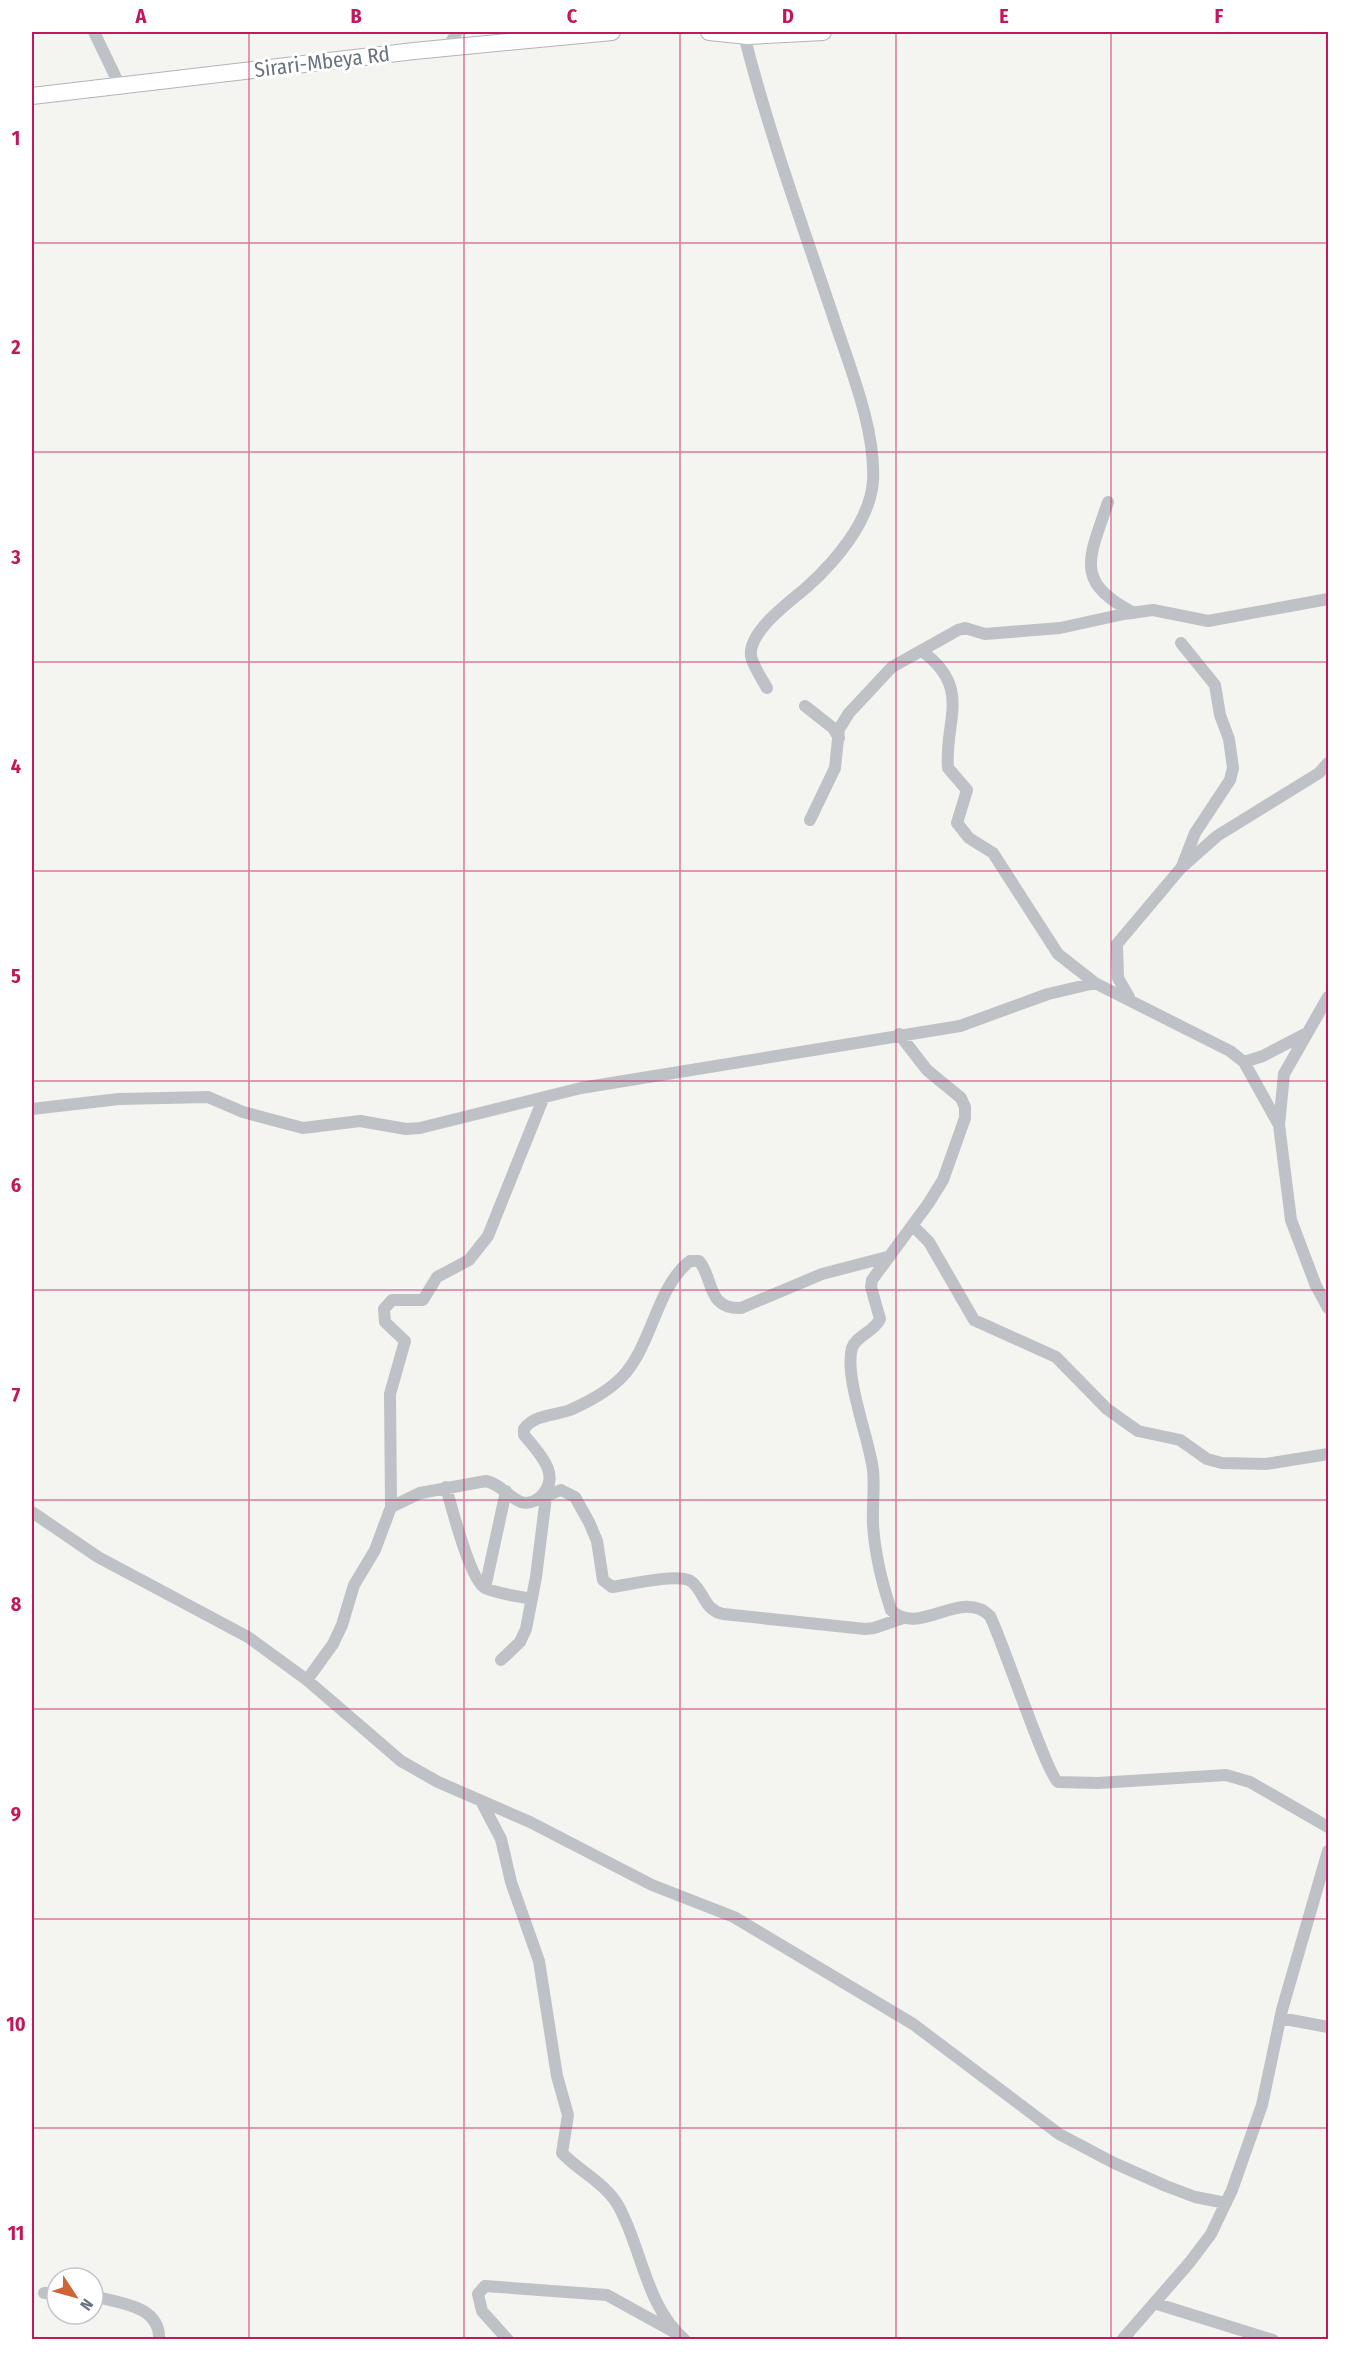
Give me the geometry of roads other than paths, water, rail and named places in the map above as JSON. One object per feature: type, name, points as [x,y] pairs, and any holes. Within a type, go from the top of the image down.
[{"type":"highway","name":"Sirari-Mbeya Rd","points":[[32,96],[448,47],[612,32]]},
{"type":"highway","points":[[709,32],[750,34],[823,32]]},
{"type":"street","points":[[94,32],[119,84]]},
{"type":"street","points":[[448,47],[457,32]]},
{"type":"street","points":[[750,34],[784,176],[809,240],[854,381],[872,457],[873,482],[860,523],[837,555],[807,587],[774,615],[752,646],[752,658],[767,688]]},
{"type":"street","points":[[1108,501],[1090,561],[1090,574],[1105,595],[1134,613]]},
{"type":"street","points":[[810,820],[835,768],[843,722],[892,667],[963,628],[978,634],[1032,631],[1079,626],[1134,613],[1160,611],[1209,621],[1329,599]]},
{"type":"street","points":[[1181,643],[1215,686],[1220,715],[1229,739],[1233,768],[1230,780],[1195,833],[1181,868]]},
{"type":"street","points":[[922,651],[938,664],[947,679],[952,697],[954,717],[948,768],[967,790],[957,823],[969,837],[993,853],[1058,954],[1095,983],[1230,1051],[1244,1062],[1279,1125]]},
{"type":"street","points":[[805,706],[833,728],[839,738]]},
{"type":"street","points":[[1131,1000],[1118,978],[1117,944],[1181,868],[1216,836],[1319,773],[1329,763]]},
{"type":"street","points":[[32,1109],[119,1099],[208,1097],[243,1112],[303,1128],[360,1120],[406,1129],[543,1099],[581,1088],[794,1054],[899,1034],[960,1026],[1048,994],[1095,983]]},
{"type":"street","points":[[1329,997],[1305,1034],[1284,1074],[1279,1125],[1291,1220],[1316,1286],[1329,1308]]},
{"type":"street","points":[[899,1034],[927,1070],[961,1098],[966,1107],[965,1118],[943,1180],[913,1226],[876,1272],[871,1287],[880,1319],[871,1332],[853,1346],[856,1402],[873,1468],[873,1527],[881,1578],[891,1610],[903,1618]]},
{"type":"street","points":[[1244,1062],[1263,1056],[1305,1034]]},
{"type":"street","points":[[307,1680],[333,1644],[342,1625],[354,1585],[375,1550],[391,1507],[390,1394],[405,1341],[385,1322],[384,1309],[392,1300],[423,1300],[437,1277],[477,1253],[488,1236],[543,1099]]},
{"type":"street","points":[[913,1226],[929,1242],[974,1320],[1056,1357],[1107,1409],[1138,1431],[1179,1440],[1207,1459],[1222,1463],[1266,1464],[1329,1454]]},
{"type":"street","points":[[501,1660],[522,1639],[532,1599],[541,1498],[549,1483],[549,1468],[524,1435],[524,1429],[535,1419],[582,1404],[620,1380],[642,1347],[674,1282],[690,1261],[699,1261],[702,1265],[708,1286],[718,1300],[734,1308],[741,1308],[822,1274],[887,1257]]},
{"type":"street","points":[[391,1507],[420,1493],[486,1481],[495,1483],[524,1503],[561,1490],[575,1497],[597,1541],[603,1580],[612,1587],[681,1577],[693,1583],[707,1606],[723,1614],[865,1629],[903,1618],[911,1619],[967,1606],[977,1606],[990,1616],[1028,1710],[1048,1768],[1058,1782],[1134,1781],[1226,1775],[1250,1782],[1329,1827]]},
{"type":"street","points":[[446,1487],[456,1528],[480,1582],[485,1588],[532,1599]]},
{"type":"street","points":[[485,1588],[506,1491]]},
{"type":"street","points":[[32,1512],[98,1557],[248,1637],[307,1680],[401,1761],[438,1782],[662,1889],[734,1917],[790,1947],[913,2024],[1059,2134],[1114,2163],[1166,2186],[1195,2197],[1226,2203]]},
{"type":"street","points":[[481,1801],[501,1839],[511,1882],[539,1961],[557,2076],[568,2115],[562,2153],[574,2165],[601,2184],[618,2206],[654,2295],[681,2337]]},
{"type":"street","points":[[1122,2340],[1190,2262],[1211,2234],[1226,2203],[1262,2105],[1280,2018],[1329,1851]]},
{"type":"street","points":[[1280,2018],[1329,2027]]},
{"type":"street","points":[[508,2340],[482,2311],[478,2294],[485,2286],[608,2295],[681,2337]]},
{"type":"street","points":[[105,2299],[146,2312],[154,2319],[159,2329],[159,2340]]},
{"type":"street","points":[[1154,2302],[1274,2340]]}]
